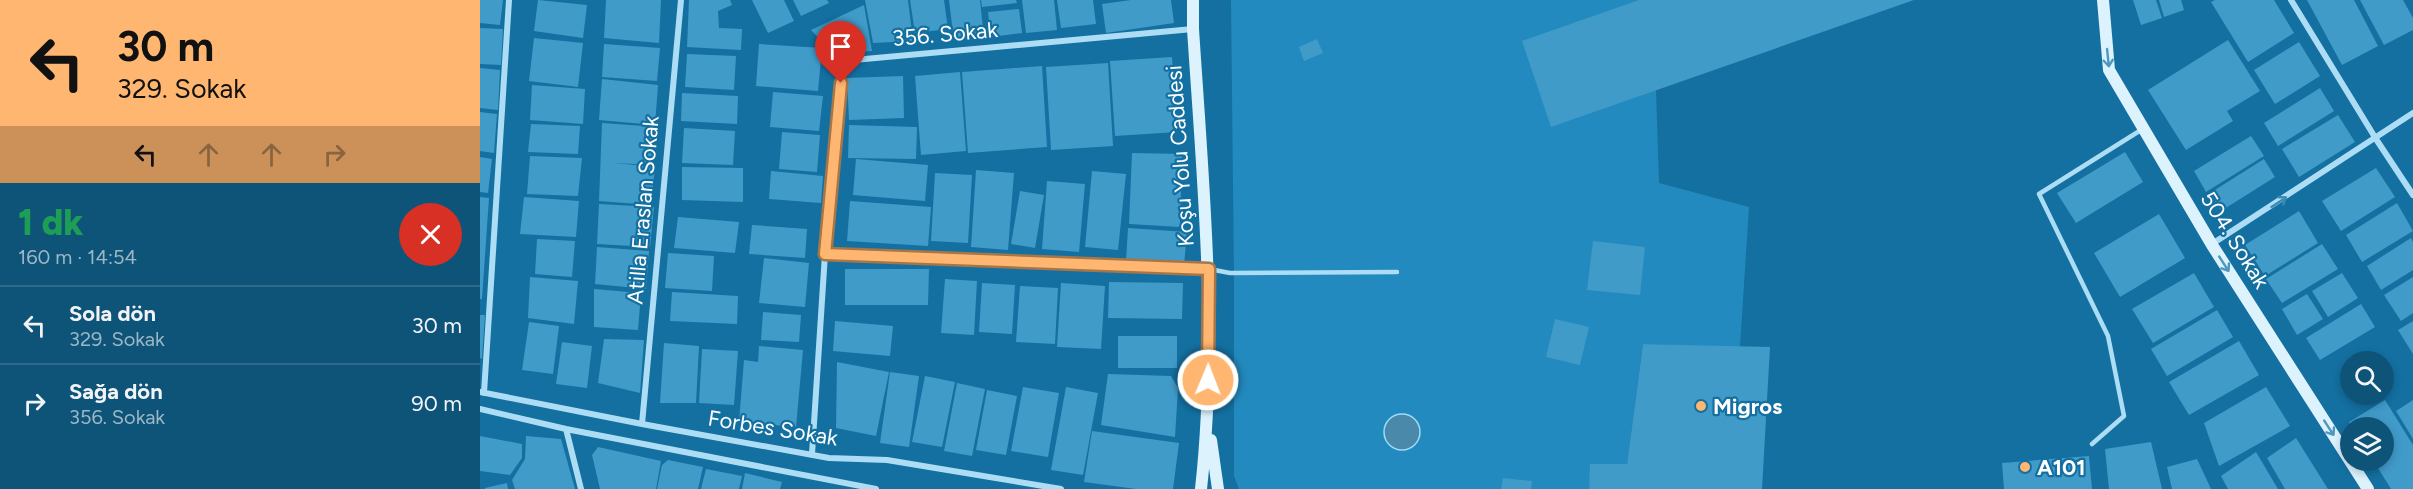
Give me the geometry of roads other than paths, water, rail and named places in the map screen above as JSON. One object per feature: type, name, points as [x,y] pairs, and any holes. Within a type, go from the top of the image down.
[{"type":"main road","name":"Koşu Yolu Caddesi","points":[[1193,0],[1209,269],[1208,424],[1201,489]]},
{"type":"main road","name":"504. Sokak","points":[[2103,0],[2109,70],[2212,245],[2368,489]]},
{"type":"main road","points":[[1208,424],[1218,489]]},
{"type":"street","points":[[482,393],[509,0]]},
{"type":"street","name":"Atilla Eraslan Sokak","points":[[642,424],[681,0]]},
{"type":"street","points":[[2292,0],[2376,139],[2413,195]]},
{"type":"street","name":"356. Sokak","points":[[812,454],[825,254],[843,61],[1193,29]]},
{"type":"street","points":[[2212,245],[2413,113]]},
{"type":"street","points":[[825,254],[1209,269]]},
{"type":"street","name":"Forbes Sokak","points":[[482,393],[829,458],[888,460],[1061,489]]},
{"type":"street","name":"Forbes Sokak","points":[[480,410],[566,429],[876,489]]},
{"type":"street","points":[[566,429],[581,489]]},
{"type":"lane","points":[[2092,444],[2124,416],[2108,336],[2039,194],[2144,128]]},
{"type":"lane","points":[[1209,269],[1230,273],[1397,272]]},
{"type":"place","name":"Migros","points":[[1701,406]]},
{"type":"place","name":"A101","points":[[2025,467]]}]
